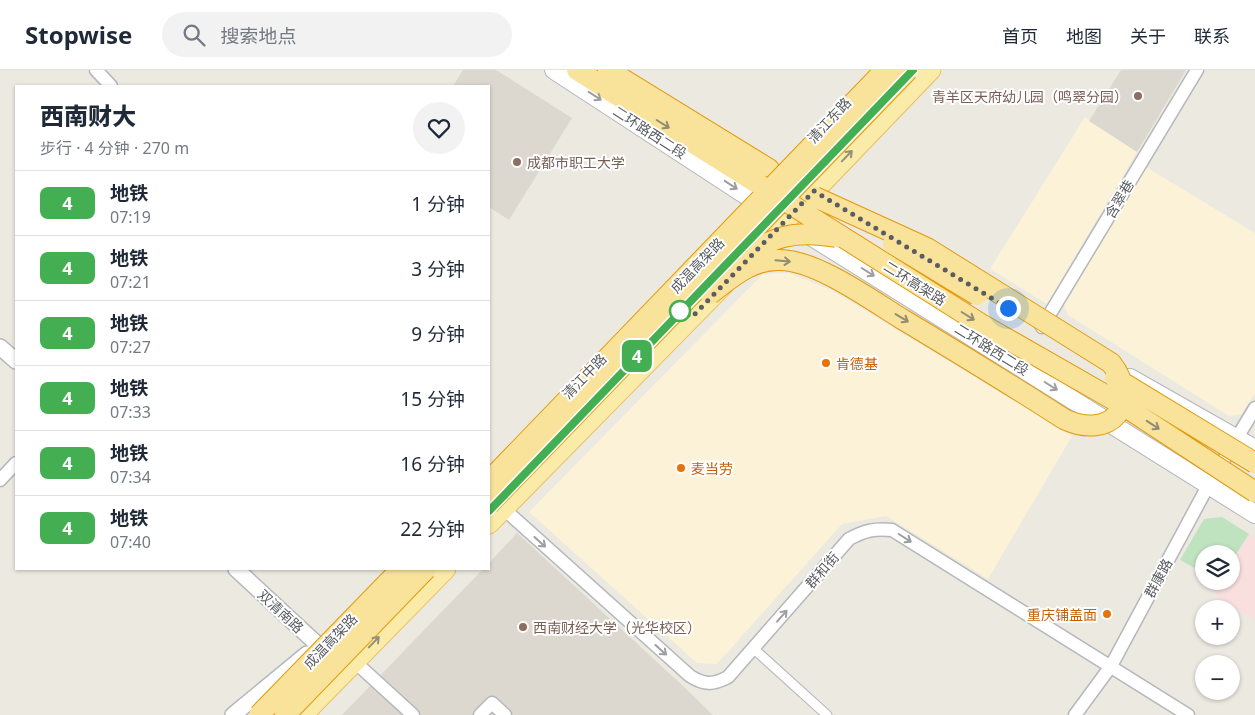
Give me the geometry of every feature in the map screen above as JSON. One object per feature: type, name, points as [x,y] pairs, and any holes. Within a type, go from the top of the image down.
[{"type":"highway","name":"二环高架路","points":[[578,70],[981,324],[1121,404],[1255,492]]},
{"type":"highway","name":"二环高架路","points":[[608,70],[1255,463]]},
{"type":"highway","name":"成温高架路","points":[[490,480],[885,70]]},
{"type":"highway","name":"成温高架路","points":[[494,508],[908,70]]},
{"type":"highway","points":[[710,294],[745,268],[757,262],[781,260],[798,262],[846,284],[1064,419],[1076,424],[1096,426],[1108,423],[1116,416],[1126,397],[1124,383],[1111,363],[928,248],[814,194]]},
{"type":"highway","points":[[494,508],[520,488],[754,251],[772,240],[798,234],[844,238]]},
{"type":"highway","name":"成温高架路","points":[[259,715],[400,570]]},
{"type":"highway","name":"成温高架路","points":[[286,715],[425,570]]},
{"type":"highway","points":[[252,715],[290,682]]},
{"type":"main road","name":"二环路西二段","points":[[554,70],[755,201],[1255,514]]},
{"type":"main road","points":[[620,70],[678,108],[782,170],[814,194],[1041,329],[1255,449]]},
{"type":"main road","name":"清江东路","points":[[782,170],[876,70]]},
{"type":"main road","points":[[490,521],[494,508],[814,194],[931,70]]},
{"type":"main road","name":"清江中路","points":[[490,472],[755,201],[782,170]]},
{"type":"main road","points":[[252,715],[393,570]]},
{"type":"main road","points":[[303,715],[445,570]]},
{"type":"street","points":[[96,70],[110,85]]},
{"type":"street","name":"含翠巷","points":[[1041,329],[1197,70]]},
{"type":"street","points":[[0,347],[15,360]]},
{"type":"street","name":"群康路","points":[[1075,715],[1111,666],[1208,484],[1255,408]]},
{"type":"street","points":[[0,480],[15,464]]},
{"type":"street","name":"群和街","points":[[494,508],[690,676],[702,684],[715,684],[728,677],[848,539],[863,531],[877,528],[892,530],[1188,715]]},
{"type":"street","name":"双清南路","points":[[237,570],[318,645],[355,662]]},
{"type":"street","points":[[233,715],[318,645]]},
{"type":"street","points":[[754,649],[827,715]]},
{"type":"street","points":[[355,662],[413,715]]},
{"type":"street","points":[[480,715],[492,703],[504,715]]},
{"type":"shaded area","name":"成都市职工大学","points":[[463,70],[496,70],[572,118],[509,220],[490,208],[490,85],[454,85]]},
{"type":"shaded area","name":"青羊区天府幼儿园（鸣翠分园）","points":[[1121,70],[1186,70],[1137,152],[1089,121]]},
{"type":"shaded area","points":[[1085,117],[1137,152],[1047,304],[990,269]]},
{"type":"shaded area","points":[[1146,167],[1255,233],[1255,393],[1242,414],[1229,416],[1068,315],[1063,302]]},
{"type":"shaded area","points":[[789,273],[833,291],[1072,436],[988,579],[886,516],[842,524],[717,664],[697,663],[529,512],[763,274]]},
{"type":"shaded area","name":"西南财经大学（光华校区）","points":[[517,533],[713,715],[342,715],[482,570],[490,570],[490,562]]},
{"type":"shaded area","points":[[1249,534],[1255,538],[1255,620],[1240,611],[1240,600],[1221,600],[1213,590],[1240,590],[1240,548]]},
{"type":"green space","points":[[1222,517],[1249,534],[1240,548],[1240,545],[1195,545],[1195,568],[1180,560],[1204,519]]},
{"type":"metro line","name":"4","points":[[490,510],[913,70]]},
{"type":"place","name":"青羊区天府幼儿园（鸣翠分园）","points":[[1138,96]]},
{"type":"place","name":"成都市职工大学","points":[[517,162]]},
{"type":"place","name":"肯德基","points":[[826,363]]},
{"type":"place","name":"麦当劳","points":[[681,468]]},
{"type":"place","name":"重庆铺盖面","points":[[1107,614]]},
{"type":"place","name":"西南财经大学（光华校区）","points":[[523,627]]},
{"type":"route","points":[[680,311],[692,317],[814,191],[1008,308]]}]
